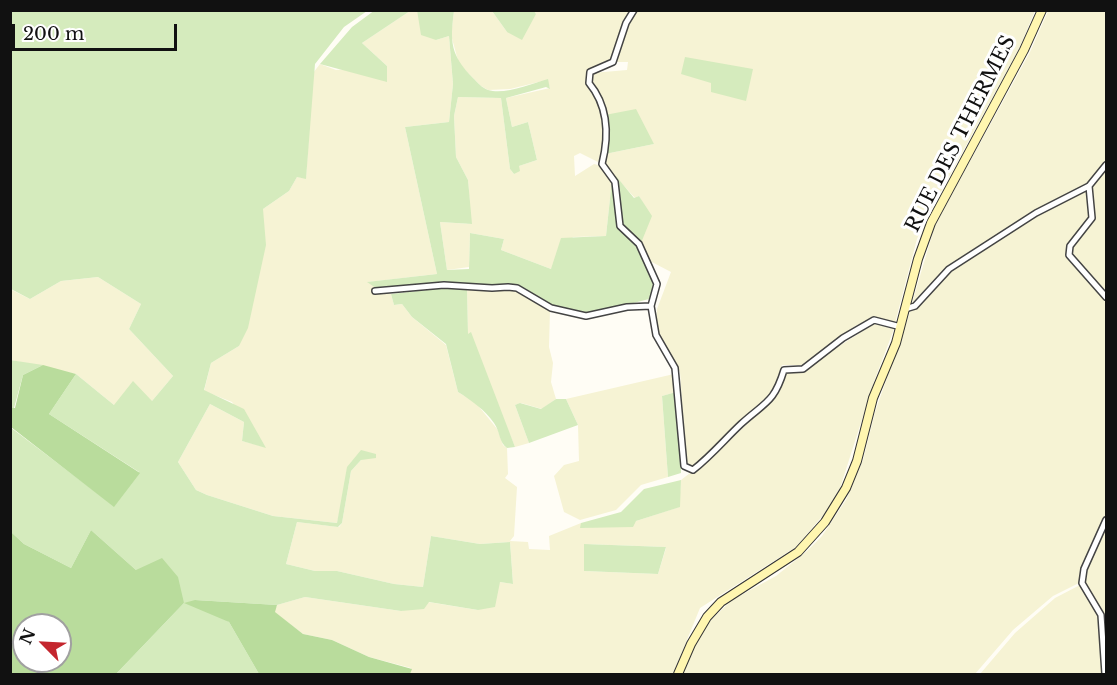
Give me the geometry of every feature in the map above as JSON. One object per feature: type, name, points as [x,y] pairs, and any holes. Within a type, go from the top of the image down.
[{"type":"main road","name":"RUE DES THERMES","points":[[678,675],[699,628],[707,617],[734,593],[798,552],[837,504],[853,472],[873,398],[901,327],[918,259],[931,223],[1024,50],[1042,10]]},
{"type":"street","points":[[634,10],[626,23],[613,62],[590,72],[589,83],[597,92],[608,134],[602,164],[615,182],[620,226],[639,244],[657,284],[651,306],[656,335],[675,368],[684,466],[693,470],[714,453],[742,423],[762,409],[778,391],[784,370],[803,369],[843,338],[874,320],[901,327]]},
{"type":"street","points":[[905,309],[915,306],[944,273],[1036,213],[1089,186],[1107,165]]},
{"type":"street","points":[[1089,186],[1092,218],[1068,251],[1071,259],[1107,297]]},
{"type":"street","points":[[375,291],[444,285],[517,288],[551,308],[586,316],[627,307],[651,306]]},
{"type":"street","points":[[1105,675],[1101,615],[1082,583],[1084,568],[1107,520]]},
{"type":"shaded area","points":[[410,11],[417,11],[436,40],[449,36],[453,84],[449,122],[405,127],[437,274],[368,282],[391,294],[394,305],[402,304],[412,317],[446,345],[458,392],[476,403],[498,430],[503,445],[507,448],[508,474],[505,478],[517,487],[514,536],[510,541],[528,542],[529,549],[550,550],[549,536],[581,523],[581,528],[636,521],[679,507],[681,480],[721,449],[779,393],[786,373],[800,371],[874,324],[894,329],[875,379],[840,488],[825,513],[796,547],[700,608],[673,674],[410,674],[411,668],[369,657],[332,640],[303,634],[274,612],[277,605],[305,597],[401,611],[428,602],[478,610],[500,582],[513,584],[510,542],[480,544],[431,536],[423,587],[394,584],[337,571],[315,571],[286,564],[297,522],[339,527],[342,523],[351,471],[361,460],[352,461],[337,523],[273,516],[207,495],[196,490],[178,462],[210,404],[244,422],[242,441],[265,447],[232,402],[204,391],[211,363],[239,346],[263,209],[289,191],[297,177],[306,178],[313,73],[320,64],[336,70],[387,66],[362,43]],"holes":[[[584,544],[666,547],[658,574],[584,571]]]},
{"type":"shaded area","points":[[454,11],[492,11],[507,32],[536,14],[534,11],[630,11],[624,20],[612,58],[588,70],[587,78],[597,94],[607,133],[603,153],[598,162],[580,153],[574,156],[575,176],[594,164],[598,165],[612,180],[606,236],[573,237],[551,269],[501,250],[504,239],[470,233],[469,267],[447,270],[440,222],[471,224],[468,180],[456,157],[454,116],[458,97],[501,98],[510,169],[514,174],[519,166],[537,160],[528,122],[512,127],[506,98],[550,88],[547,80],[510,89],[488,90],[481,86],[459,64],[451,35]]},
{"type":"shaded area","points":[[638,11],[1035,11],[1019,49],[917,239],[895,323],[874,318],[855,326],[802,365],[782,365],[773,395],[692,467],[686,461],[680,372],[656,327],[657,309],[671,272],[648,260],[641,243],[644,205],[639,196],[635,198],[604,164],[605,154],[654,144],[605,115],[598,91],[590,81],[592,73],[627,70],[628,62],[615,62],[628,24]]},
{"type":"shaded area","points":[[1048,11],[1106,11],[1106,163],[1089,183],[1035,211],[947,268],[912,303],[935,225],[1030,52]]},
{"type":"shaded area","points":[[1106,168],[1106,294],[1070,254],[1071,247],[1094,219],[1092,186]]},
{"type":"shaded area","points":[[1085,188],[1089,190],[1091,218],[1067,251],[1070,260],[1106,299],[1106,516],[1081,582],[1053,596],[1013,630],[975,674],[683,674],[695,645],[710,621],[732,600],[776,576],[807,551],[822,536],[846,500],[863,460],[875,412],[910,312],[950,270],[1037,215]]},
{"type":"shaded area","points":[[98,277],[141,304],[129,329],[173,376],[152,401],[114,405],[76,374],[11,360],[10,289],[30,299],[61,281]]},
{"type":"shaded area","points":[[467,288],[515,289],[550,310],[549,347],[553,363],[551,382],[556,399],[542,409],[521,403],[515,405],[529,443],[515,447],[468,335]]},
{"type":"shaded area","points":[[674,374],[676,392],[662,396],[668,477],[641,485],[616,510],[580,520],[564,512],[554,476],[564,465],[579,461],[578,425],[566,399]]},
{"type":"shaded area","points":[[1106,523],[1106,664],[1102,615],[1086,584],[1084,575]]},
{"type":"shaded area","points":[[1080,585],[1100,615],[1103,674],[980,674],[1015,633],[1055,598]]},
{"type":"green space","points":[[375,10],[410,11],[362,43],[387,66],[387,82],[320,64],[352,27]]},
{"type":"green space","points":[[417,10],[454,11],[452,39],[456,55],[465,70],[484,88],[502,91],[548,79],[550,89],[546,87],[506,98],[512,127],[528,122],[537,160],[519,166],[520,171],[514,174],[510,169],[501,98],[458,97],[454,116],[456,157],[468,180],[472,224],[440,222],[447,270],[469,269],[470,233],[504,239],[501,250],[551,269],[561,238],[606,236],[612,180],[619,229],[641,251],[651,270],[653,289],[649,299],[587,315],[553,306],[526,291],[462,283],[379,290],[367,282],[437,274],[405,127],[449,122],[453,84],[449,36],[436,40],[421,35]]},
{"type":"green space","points":[[11,11],[367,11],[344,27],[315,64],[306,179],[297,177],[289,191],[263,209],[266,245],[248,328],[239,346],[211,363],[204,390],[244,409],[266,448],[242,441],[244,422],[210,404],[178,462],[196,490],[207,495],[273,516],[337,523],[347,467],[361,450],[376,454],[376,458],[361,460],[351,471],[342,523],[338,527],[297,522],[286,564],[315,571],[337,571],[394,584],[423,587],[431,536],[480,544],[510,542],[513,584],[500,582],[495,607],[478,610],[429,602],[424,609],[401,611],[305,597],[277,605],[195,600],[229,622],[259,674],[116,674],[184,603],[136,570],[91,530],[71,568],[24,544],[11,532],[10,427],[114,506],[139,472],[49,414],[76,374],[114,405],[133,381],[152,401],[173,376],[129,329],[141,304],[98,277],[61,281],[30,299],[11,289]]},
{"type":"green space","points":[[492,11],[534,11],[536,14],[522,40],[507,32]]},
{"type":"green space","points":[[685,57],[753,69],[746,101],[711,92],[711,83],[681,74]]},
{"type":"green space","points":[[636,109],[654,144],[605,154],[609,130],[605,115]]},
{"type":"green space","points":[[616,176],[634,198],[639,196],[652,216],[641,243],[622,224]]},
{"type":"green space","points":[[467,288],[468,334],[471,332],[515,447],[504,446],[490,418],[458,392],[446,344],[412,317],[402,304],[394,305],[391,294]]},
{"type":"green space","points":[[10,360],[43,365],[23,375],[14,408],[11,408]]},
{"type":"green space","points":[[43,365],[76,374],[49,414],[140,473],[114,507],[11,427],[11,408],[15,408],[23,375]]},
{"type":"green space","points":[[676,392],[681,430],[681,473],[668,477],[662,396]]},
{"type":"green space","points":[[556,399],[566,399],[578,425],[529,443],[515,405],[520,403],[541,409]]},
{"type":"green space","points":[[681,480],[680,507],[636,521],[633,527],[580,528],[581,523],[621,512],[644,489]]},
{"type":"green space","points":[[91,530],[136,570],[162,558],[178,577],[184,603],[116,674],[11,674],[11,532],[24,544],[71,568]]},
{"type":"green space","points":[[584,544],[666,547],[658,574],[584,571]]},
{"type":"green space","points":[[195,600],[277,605],[275,612],[303,634],[332,640],[369,657],[412,669],[410,674],[259,674],[229,622],[184,603]]}]
